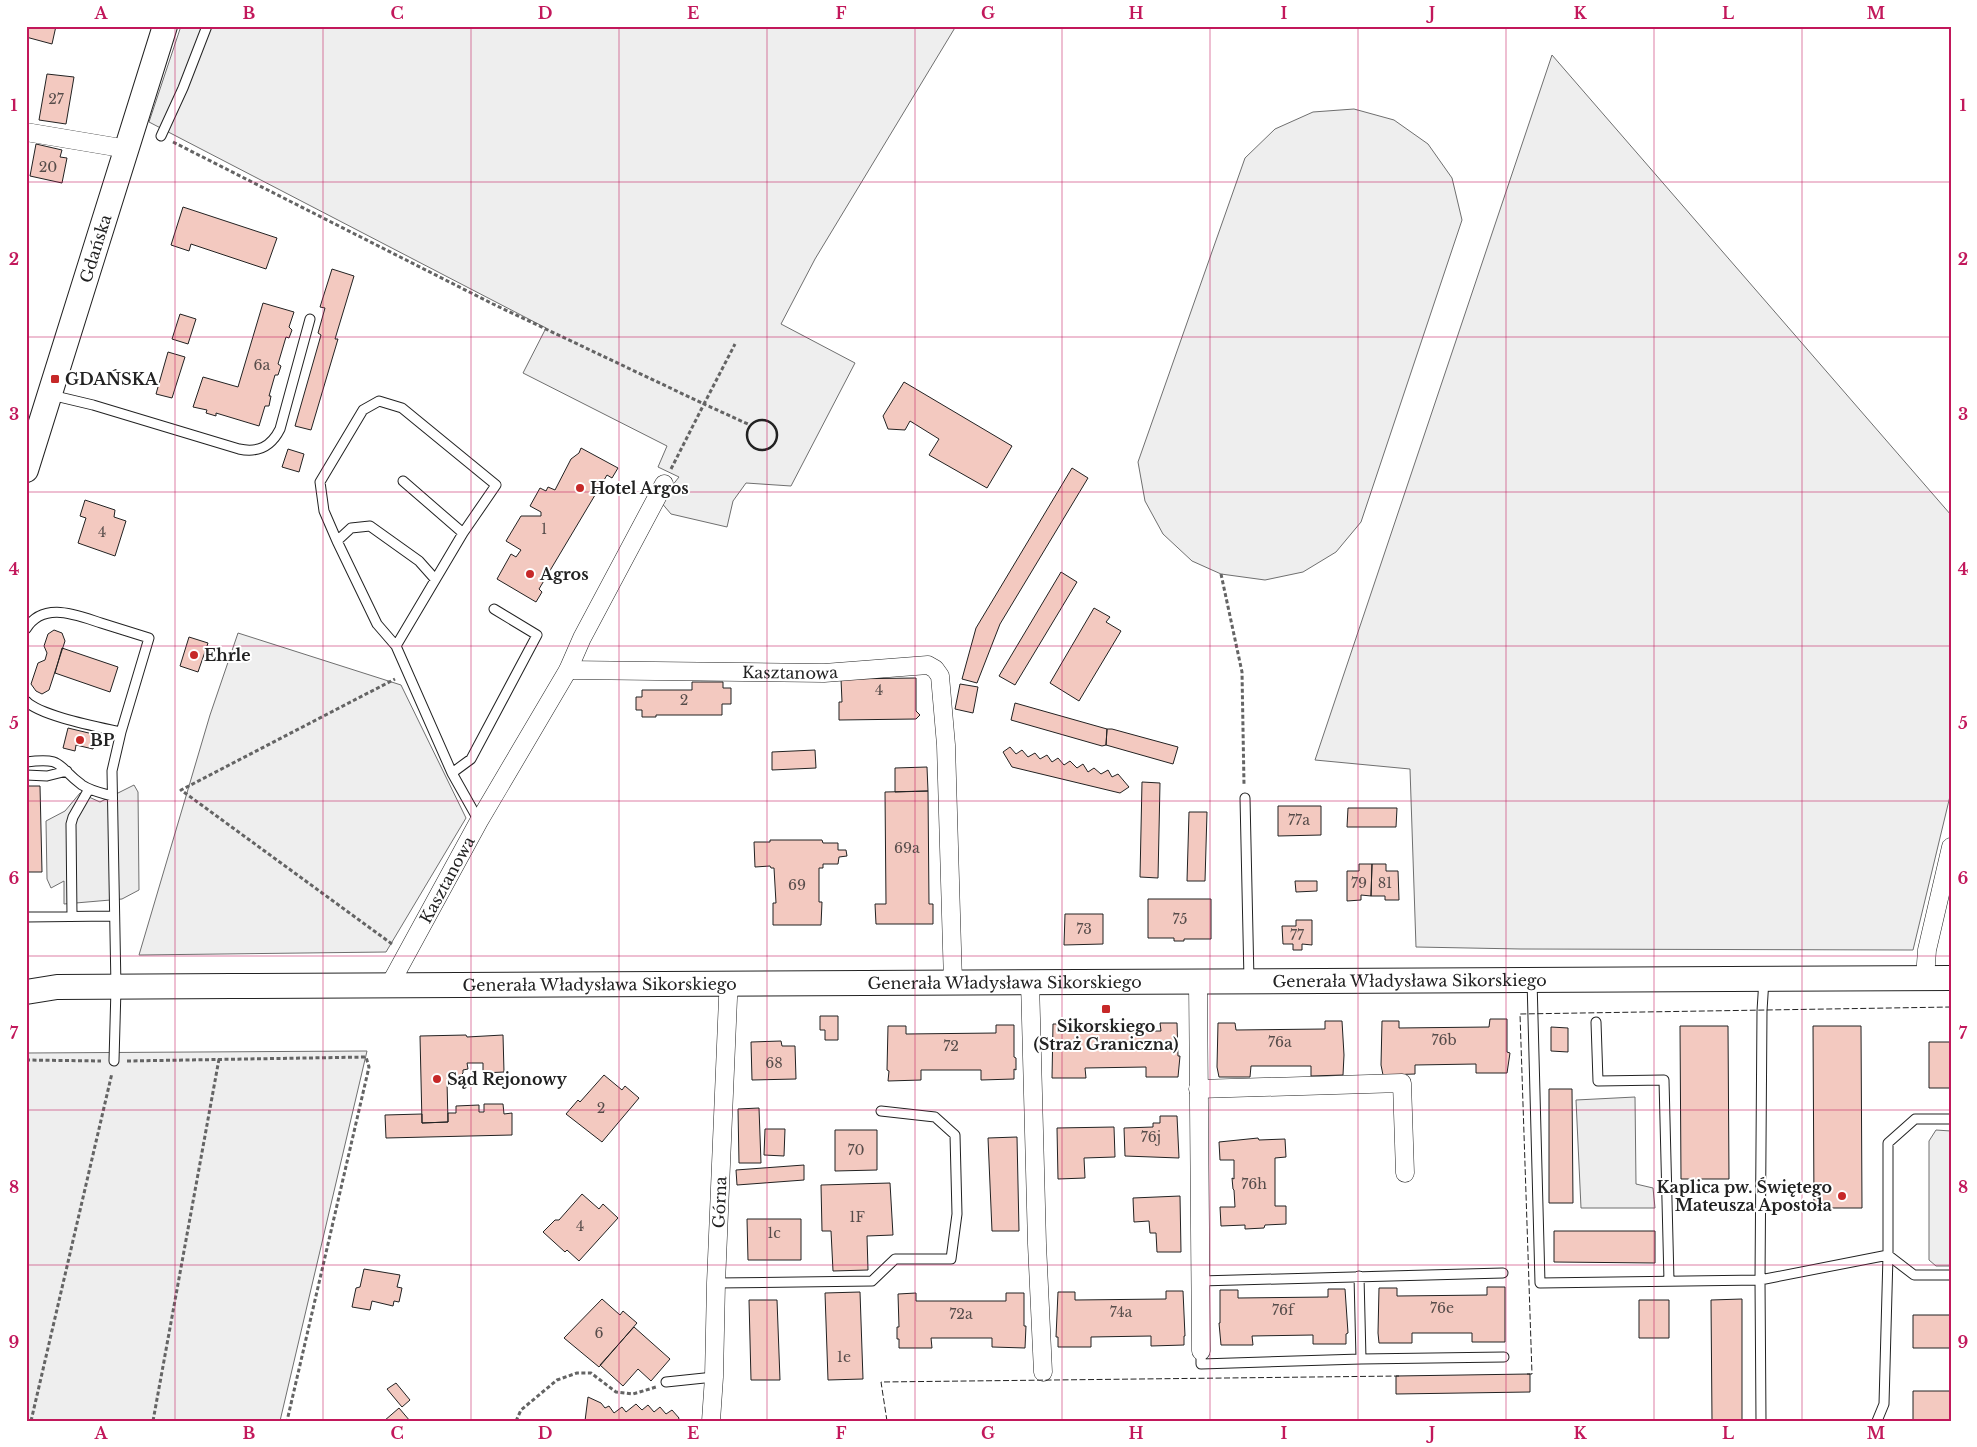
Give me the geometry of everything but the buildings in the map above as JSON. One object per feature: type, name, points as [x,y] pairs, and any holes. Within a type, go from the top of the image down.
[{"type":"main road","name":"Gdańska","points":[[26,470],[165,26]]},
{"type":"main road","name":"Generała Władysława Sikorskiego","points":[[26,992],[57,987],[1198,980],[1951,978]]},
{"type":"main road","name":"Generała Władysława Sikorskiego","points":[[26,980],[57,987]]},
{"type":"street","points":[[26,132],[127,149]]},
{"type":"street","name":"Kasztanowa","points":[[389,986],[479,821],[568,670],[582,638],[664,484]]},
{"type":"street","name":"Kasztanowa","points":[[568,670],[824,672],[928,665],[935,669],[940,676],[946,745],[953,982]]},
{"type":"street","points":[[1925,978],[1927,950],[1951,847]]},
{"type":"street","points":[[1198,980],[1201,1351]]},
{"type":"street","points":[[1030,981],[1037,1244],[1043,1372]]},
{"type":"street","name":"Górna","points":[[711,1421],[730,983]]},
{"type":"street","points":[[1198,1089],[1402,1083],[1405,1173]]},
{"type":"lane","points":[[161,136],[183,88],[207,26]]},
{"type":"lane","points":[[50,394],[248,451],[259,450],[275,438],[280,429],[310,319]]},
{"type":"lane","points":[[396,646],[464,533],[496,485],[402,408],[379,401],[363,410],[320,482],[324,511],[377,624],[396,646],[452,773],[479,821]]},
{"type":"lane","points":[[403,481],[464,533]]},
{"type":"lane","points":[[337,541],[351,528],[370,526],[419,561],[436,579]]},
{"type":"lane","points":[[452,773],[471,759],[537,635],[494,609]]},
{"type":"lane","points":[[26,629],[33,620],[40,616],[64,612],[149,638],[121,732],[112,771],[116,988],[114,1061]]},
{"type":"lane","points":[[26,700],[43,711],[121,732]]},
{"type":"lane","points":[[26,762],[40,760],[54,762],[61,765],[82,785],[112,796]]},
{"type":"lane","points":[[26,774],[47,776],[67,771]]},
{"type":"lane","points":[[72,916],[71,824],[89,789]]},
{"type":"lane","points":[[1245,798],[1249,980]]},
{"type":"lane","points":[[26,917],[114,916]]},
{"type":"lane","points":[[1761,1421],[1760,1280],[1762,1011],[1764,979]]},
{"type":"lane","points":[[1532,980],[1540,1283],[1760,1280],[1888,1255],[1914,1275],[1951,1274]]},
{"type":"lane","points":[[1596,1022],[1598,1081],[1664,1080],[1669,1281]]},
{"type":"lane","points":[[716,1283],[872,1282],[895,1259],[951,1259],[958,1214],[955,1135],[935,1117],[881,1111]]},
{"type":"lane","points":[[1876,1421],[1884,1404],[1888,1255],[1888,1143],[1916,1119],[1951,1119]]},
{"type":"lane","points":[[1200,1281],[1503,1272]]},
{"type":"lane","points":[[1359,1276],[1361,1359]]},
{"type":"lane","points":[[1201,1351],[1201,1364],[1504,1357]]},
{"type":"lane","points":[[666,1382],[714,1377]]},
{"type":"path","points":[[161,136],[493,304],[750,425]]},
{"type":"path","points":[[664,484],[735,344]]},
{"type":"path","points":[[1221,574],[1242,672],[1245,798]]},
{"type":"path","points":[[394,946],[181,790],[408,672]]},
{"type":"path","points":[[26,1060],[114,1061],[366,1057],[369,1067],[287,1421]]},
{"type":"path","points":[[154,1421],[218,1059]]},
{"type":"path","points":[[31,1421],[114,1061]]},
{"type":"path","points":[[516,1421],[520,1410],[557,1380],[577,1372],[591,1373],[616,1392],[634,1394],[666,1382]]},
{"type":"shaded area","points":[[181,26],[956,26],[815,259],[781,324],[855,363],[791,486],[746,483],[733,501],[727,527],[671,514],[660,501],[679,477],[658,467],[667,446],[523,373],[546,328],[149,122]]},
{"type":"shaded area","points":[[1552,55],[1951,515],[1951,792],[1913,950],[1416,947],[1410,769],[1315,760]]},
{"type":"shaded area","points":[[1354,109],[1394,120],[1428,144],[1452,178],[1462,220],[1361,522],[1336,552],[1303,572],[1265,580],[1221,574],[1192,561],[1163,534],[1145,501],[1138,462],[1245,158],[1275,129],[1313,112]]},
{"type":"shaded area","points":[[238,633],[401,685],[466,818],[386,952],[139,955],[210,715]]},
{"type":"shaded area","points":[[134,785],[138,792],[139,890],[122,899],[64,904],[64,881],[51,888],[47,879],[46,821],[65,811],[80,793],[100,802]]},
{"type":"shaded area","points":[[367,1051],[280,1421],[26,1421],[26,1053]]},
{"type":"shaded area","points":[[1635,1097],[1636,1184],[1653,1188],[1655,1208],[1581,1208],[1576,1100]]},
{"type":"shaded area","points":[[1936,1130],[1951,1131],[1951,1266],[1936,1266],[1929,1260],[1929,1141]]},
{"type":"fence","points":[[1527,1374],[1532,1374],[1520,1014],[1951,1007]]},
{"type":"fence","points":[[887,1421],[881,1382],[1399,1376]]},
{"type":"wall","points":[[762,420],[773,424],[777,435],[773,446],[762,450],[751,446],[747,435],[751,424],[762,420]]},
{"type":"place","name":"GDAŃSKA","points":[[55,379]]},
{"type":"place","name":"Hotel Argos","points":[[580,488]]},
{"type":"place","name":"Agros","points":[[530,574]]},
{"type":"place","name":"Ehrle","points":[[194,655]]},
{"type":"place","name":"BP","points":[[80,740]]},
{"type":"place","name":"Sikorskiego (Straż Graniczna)","points":[[1106,1009]]},
{"type":"place","name":"Sąd Rejonowy","points":[[437,1079]]},
{"type":"place","name":"Kaplica pw. Świętego Mateusza Apostoła","points":[[1842,1196]]}]
